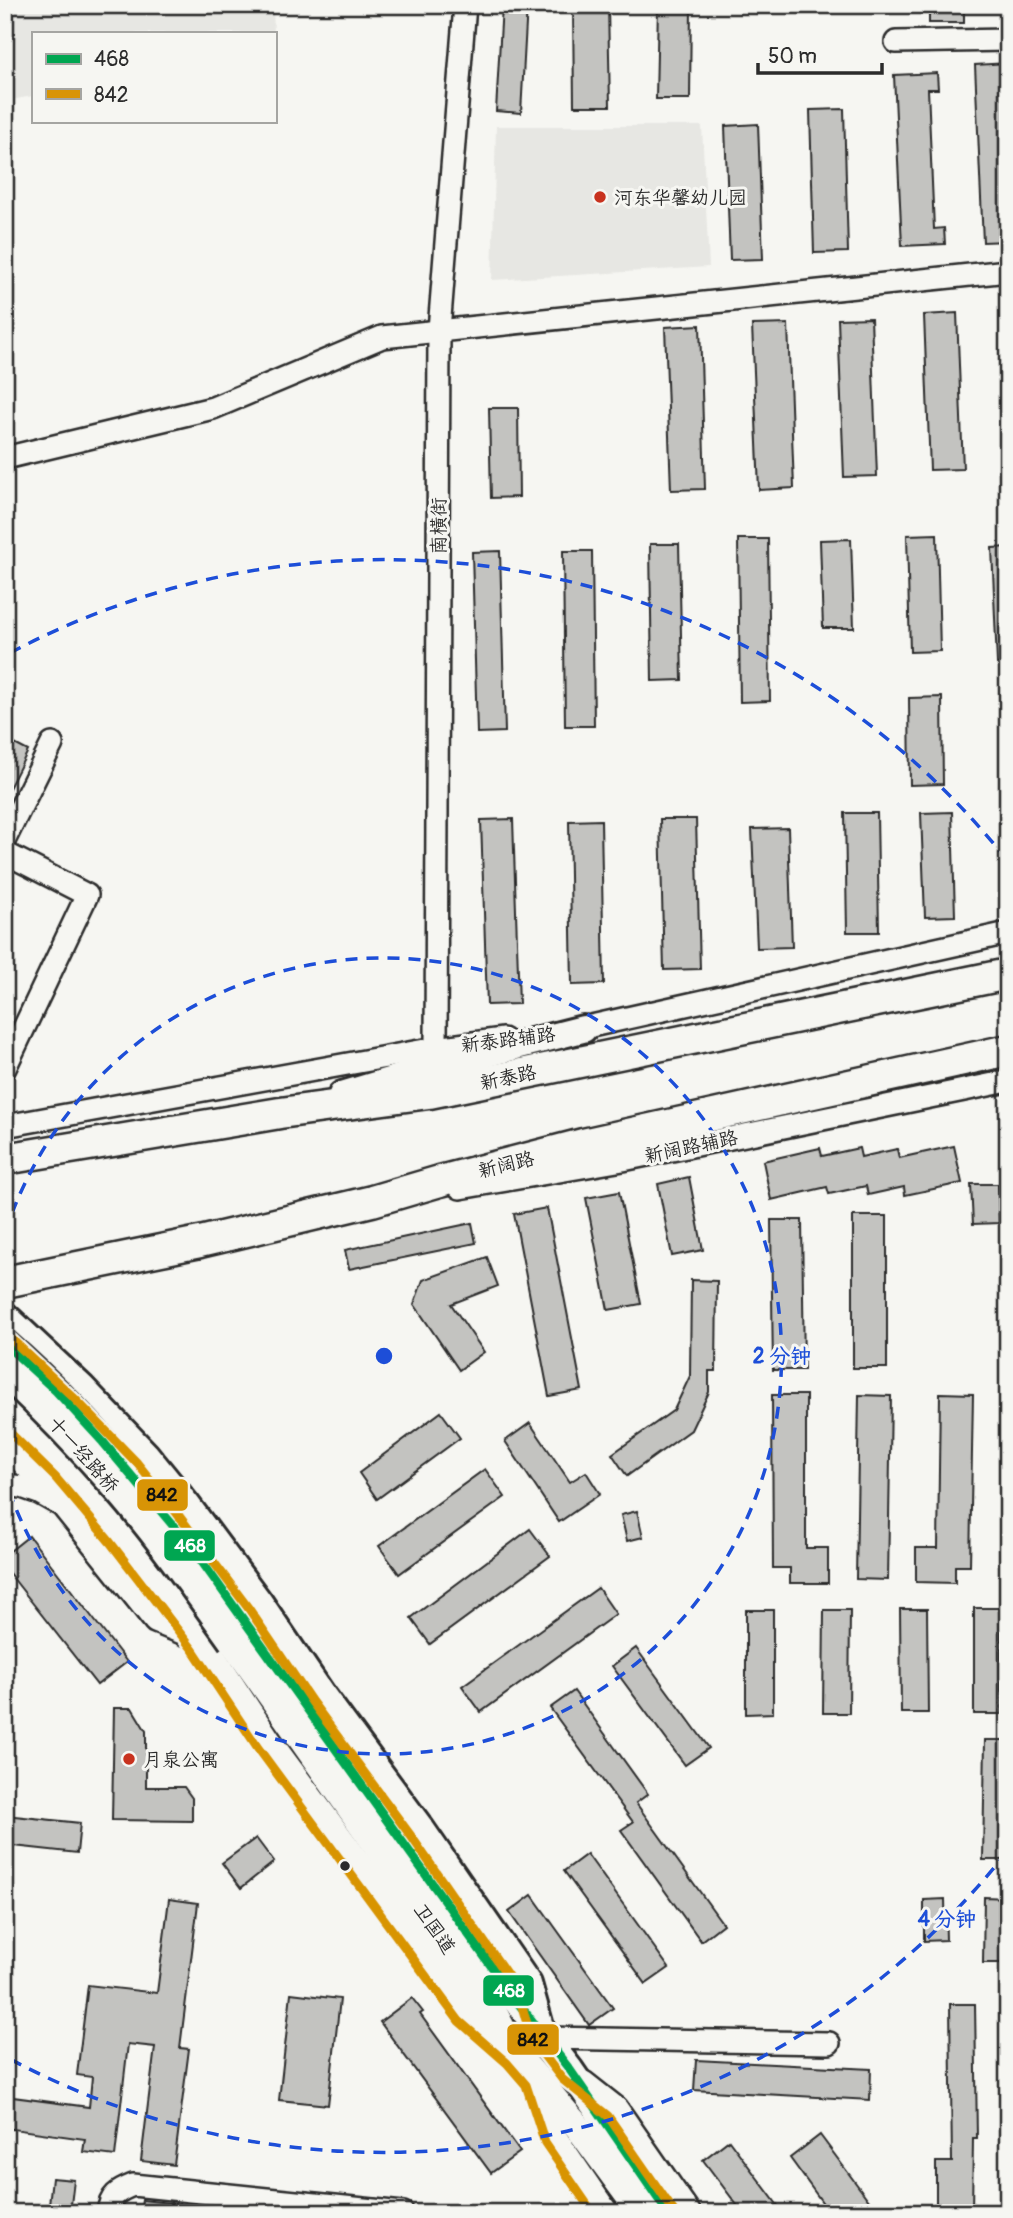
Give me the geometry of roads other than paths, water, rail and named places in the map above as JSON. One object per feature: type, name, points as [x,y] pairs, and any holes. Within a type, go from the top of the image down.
[{"type":"highway","name":"新泰路","points":[[5,1159],[280,1114],[429,1093],[1008,974]]},
{"type":"highway","name":"新阔路","points":[[5,1282],[200,1242],[372,1201],[583,1144],[1008,1050]]},
{"type":"main road","points":[[280,1114],[453,1062],[583,1029]]},
{"type":"main road","points":[[5,1316],[74,1379],[146,1455],[187,1504],[421,1829],[528,1984],[543,2034]]},
{"type":"main road","name":"十一经路桥","points":[[5,1344],[65,1400],[168,1518],[241,1634]]},
{"type":"main road","name":"十一经路桥","points":[[5,1373],[50,1416],[118,1490],[170,1555],[241,1634]]},
{"type":"main road","points":[[5,1410],[64,1469],[120,1534],[203,1643],[268,1741],[469,2014],[516,2054]]},
{"type":"main road","name":"卫国道","points":[[241,1634],[502,2002],[543,2034],[570,2070],[588,2120],[641,2213]]},
{"type":"main road","name":"卫国道","points":[[502,2002],[516,2054],[537,2079],[588,2120],[668,2213]]},
{"type":"street","name":"南横街","points":[[436,1048],[439,330],[465,5]]},
{"type":"street","points":[[896,42],[1008,40]]},
{"type":"street","points":[[5,458],[213,408],[382,337],[1008,271]]},
{"type":"street","points":[[5,839],[52,744]]},
{"type":"street","points":[[5,853],[87,895],[5,1068]]},
{"type":"street","name":"新泰路辅路","points":[[5,1126],[436,1048],[583,1029],[1008,933]]},
{"type":"street","name":"新阔路辅路","points":[[372,1201],[478,1186],[623,1160],[1008,1081]]},
{"type":"street","points":[[5,1445],[62,1506],[155,1622],[203,1643],[259,1602]]},
{"type":"street","points":[[5,1485],[22,1487],[62,1506]]},
{"type":"street","points":[[543,2034],[829,2043]]},
{"type":"street","points":[[570,2070],[617,2108],[690,2213]]},
{"type":"street","points":[[537,2079],[556,2137],[608,2213]]},
{"type":"street","points":[[108,2213],[116,2192],[133,2185],[403,2213]]},
{"type":"place","name":"河东华馨幼儿园","points":[[600,197]]},
{"type":"place","name":"月泉公寓","points":[[129,1759]]}]
